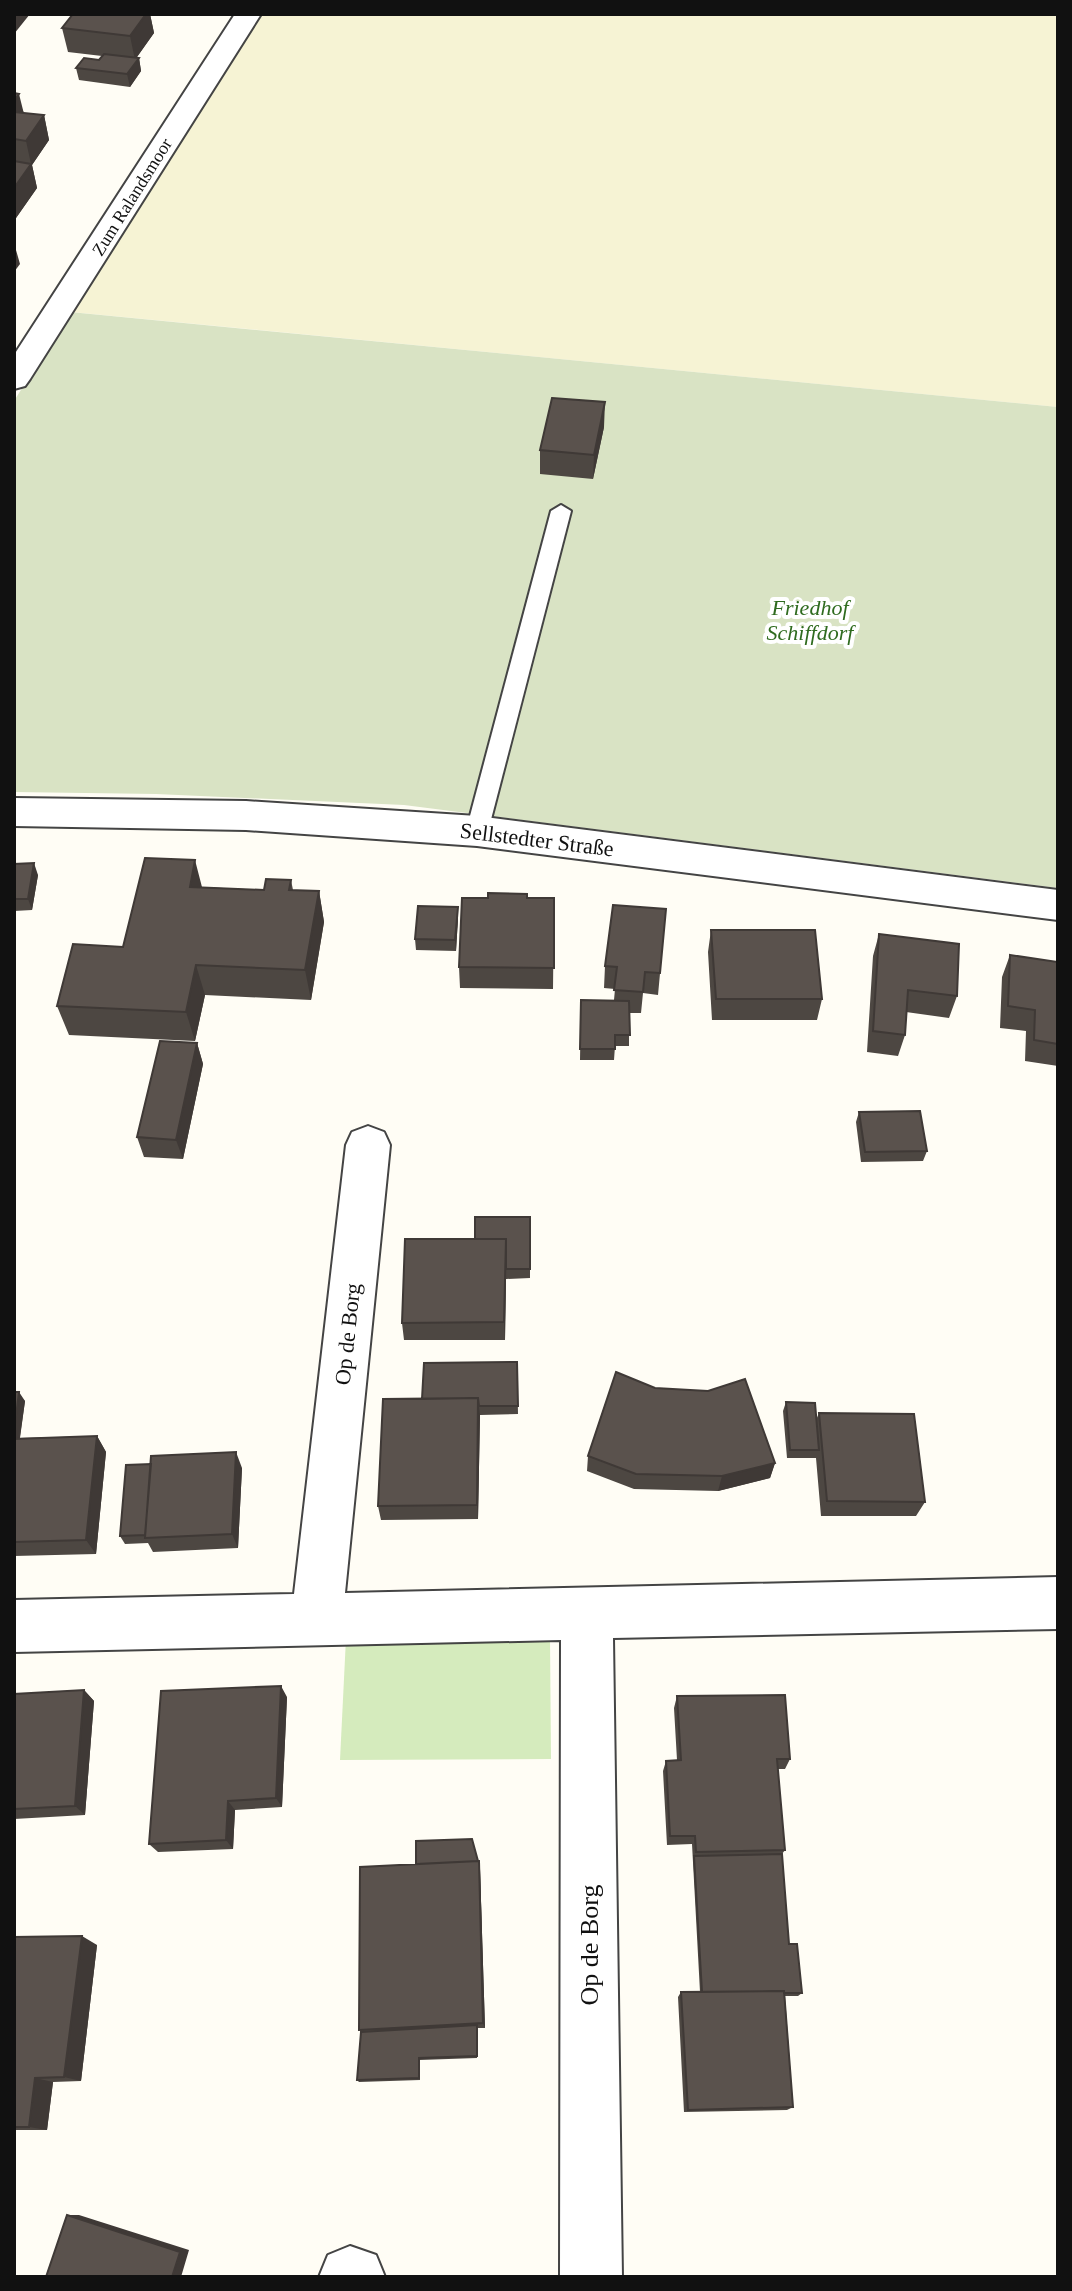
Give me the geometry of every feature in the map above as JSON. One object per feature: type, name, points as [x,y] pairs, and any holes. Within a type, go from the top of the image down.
[{"type":"street","name":"Zum Ralandsmoor","points":[[14,379],[29,334],[248,14]]},
{"type":"street","name":"Sellstedter Straße","points":[[14,812],[146,811],[477,831],[1058,905]]},
{"type":"street","name":"Op de Borg","points":[[317,1619],[368,1145]]},
{"type":"street","points":[[14,1626],[1058,1603]]},
{"type":"street","name":"Op de Borg","points":[[587,1613],[591,2277]]},
{"type":"lane","points":[[477,831],[561,511]]},
{"type":"shaded area","points":[[260,14],[1058,14],[1058,407],[71,312]]},
{"type":"green space","name":"Friedhof Schiffdorf","points":[[70,312],[1058,407],[1058,888],[404,805],[156,794],[14,792],[14,401]]},
{"type":"green space","points":[[346,1638],[550,1638],[551,1759],[340,1760]]},
{"type":"building","points":[[73,14],[146,14],[130,36],[62,28]]},
{"type":"building","points":[[104,54],[139,58],[127,74],[76,68],[84,58],[99,60]]},
{"type":"building","points":[[14,112],[44,115],[26,141],[14,139]]},
{"type":"building","points":[[14,161],[31,164],[14,188]]},
{"type":"building","points":[[552,398],[605,402],[594,455],[540,450]]},
{"type":"building","points":[[145,858],[195,860],[190,887],[264,890],[266,879],[291,880],[289,890],[319,891],[305,970],[196,965],[186,1012],[57,1006],[73,944],[123,947]]},
{"type":"building","points":[[34,863],[28,899],[14,899],[14,864]]},
{"type":"building","points":[[488,893],[554,898],[554,968],[459,967],[462,898],[488,898]]},
{"type":"building","points":[[613,905],[666,909],[660,973],[645,972],[643,992],[614,990],[617,967],[605,966]]},
{"type":"building","points":[[418,906],[458,907],[455,940],[415,939]]},
{"type":"building","points":[[711,930],[815,930],[822,999],[716,999]]},
{"type":"building","points":[[879,934],[959,944],[957,996],[908,990],[905,1035],[873,1031]]},
{"type":"building","points":[[1010,955],[1058,962],[1058,1044],[1034,1040],[1035,1010],[1008,1006]]},
{"type":"building","points":[[581,1000],[629,1001],[630,1035],[615,1035],[615,1049],[580,1049]]},
{"type":"building","points":[[160,1041],[197,1043],[176,1140],[137,1137]]},
{"type":"building","points":[[920,1111],[927,1151],[865,1152],[859,1112]]},
{"type":"building","points":[[475,1217],[530,1217],[530,1269],[506,1269],[506,1239],[475,1239]]},
{"type":"building","points":[[405,1239],[506,1239],[504,1322],[402,1323]]},
{"type":"building","points":[[517,1362],[518,1406],[479,1406],[478,1398],[422,1399],[424,1363]]},
{"type":"building","points":[[616,1372],[655,1388],[708,1391],[745,1379],[775,1463],[722,1476],[636,1474],[588,1456]]},
{"type":"building","points":[[14,1392],[19,1392],[14,1432]]},
{"type":"building","points":[[478,1398],[477,1505],[378,1506],[383,1399]]},
{"type":"building","points":[[786,1402],[815,1403],[819,1450],[790,1450]]},
{"type":"building","points":[[819,1413],[914,1414],[925,1502],[827,1501]]},
{"type":"building","points":[[97,1436],[86,1540],[14,1542],[14,1439]]},
{"type":"building","points":[[236,1452],[232,1534],[145,1538],[151,1456]]},
{"type":"building","points":[[151,1464],[145,1535],[120,1536],[126,1465]]},
{"type":"building","points":[[281,1686],[276,1798],[228,1801],[226,1840],[149,1844],[161,1691]]},
{"type":"building","points":[[84,1690],[75,1806],[14,1809],[14,1694]]},
{"type":"building","points":[[785,1695],[790,1759],[777,1759],[785,1850],[696,1852],[695,1836],[670,1836],[666,1761],[681,1760],[677,1696]]},
{"type":"building","points":[[472,1839],[478,1861],[416,1864],[416,1841]]},
{"type":"building","points":[[782,1854],[789,1944],[797,1944],[802,1993],[702,1992],[694,1856]]},
{"type":"building","points":[[479,1861],[483,2023],[359,2030],[360,1867]]},
{"type":"building","points":[[82,1936],[64,2077],[35,2078],[29,2127],[14,2127],[14,1937]]},
{"type":"building","points":[[784,1991],[793,2107],[688,2110],[681,1992]]},
{"type":"building","points":[[477,2025],[477,2056],[419,2058],[419,2078],[357,2080],[361,2032]]},
{"type":"building","points":[[67,2215],[180,2252],[172,2277],[46,2277]]}]
